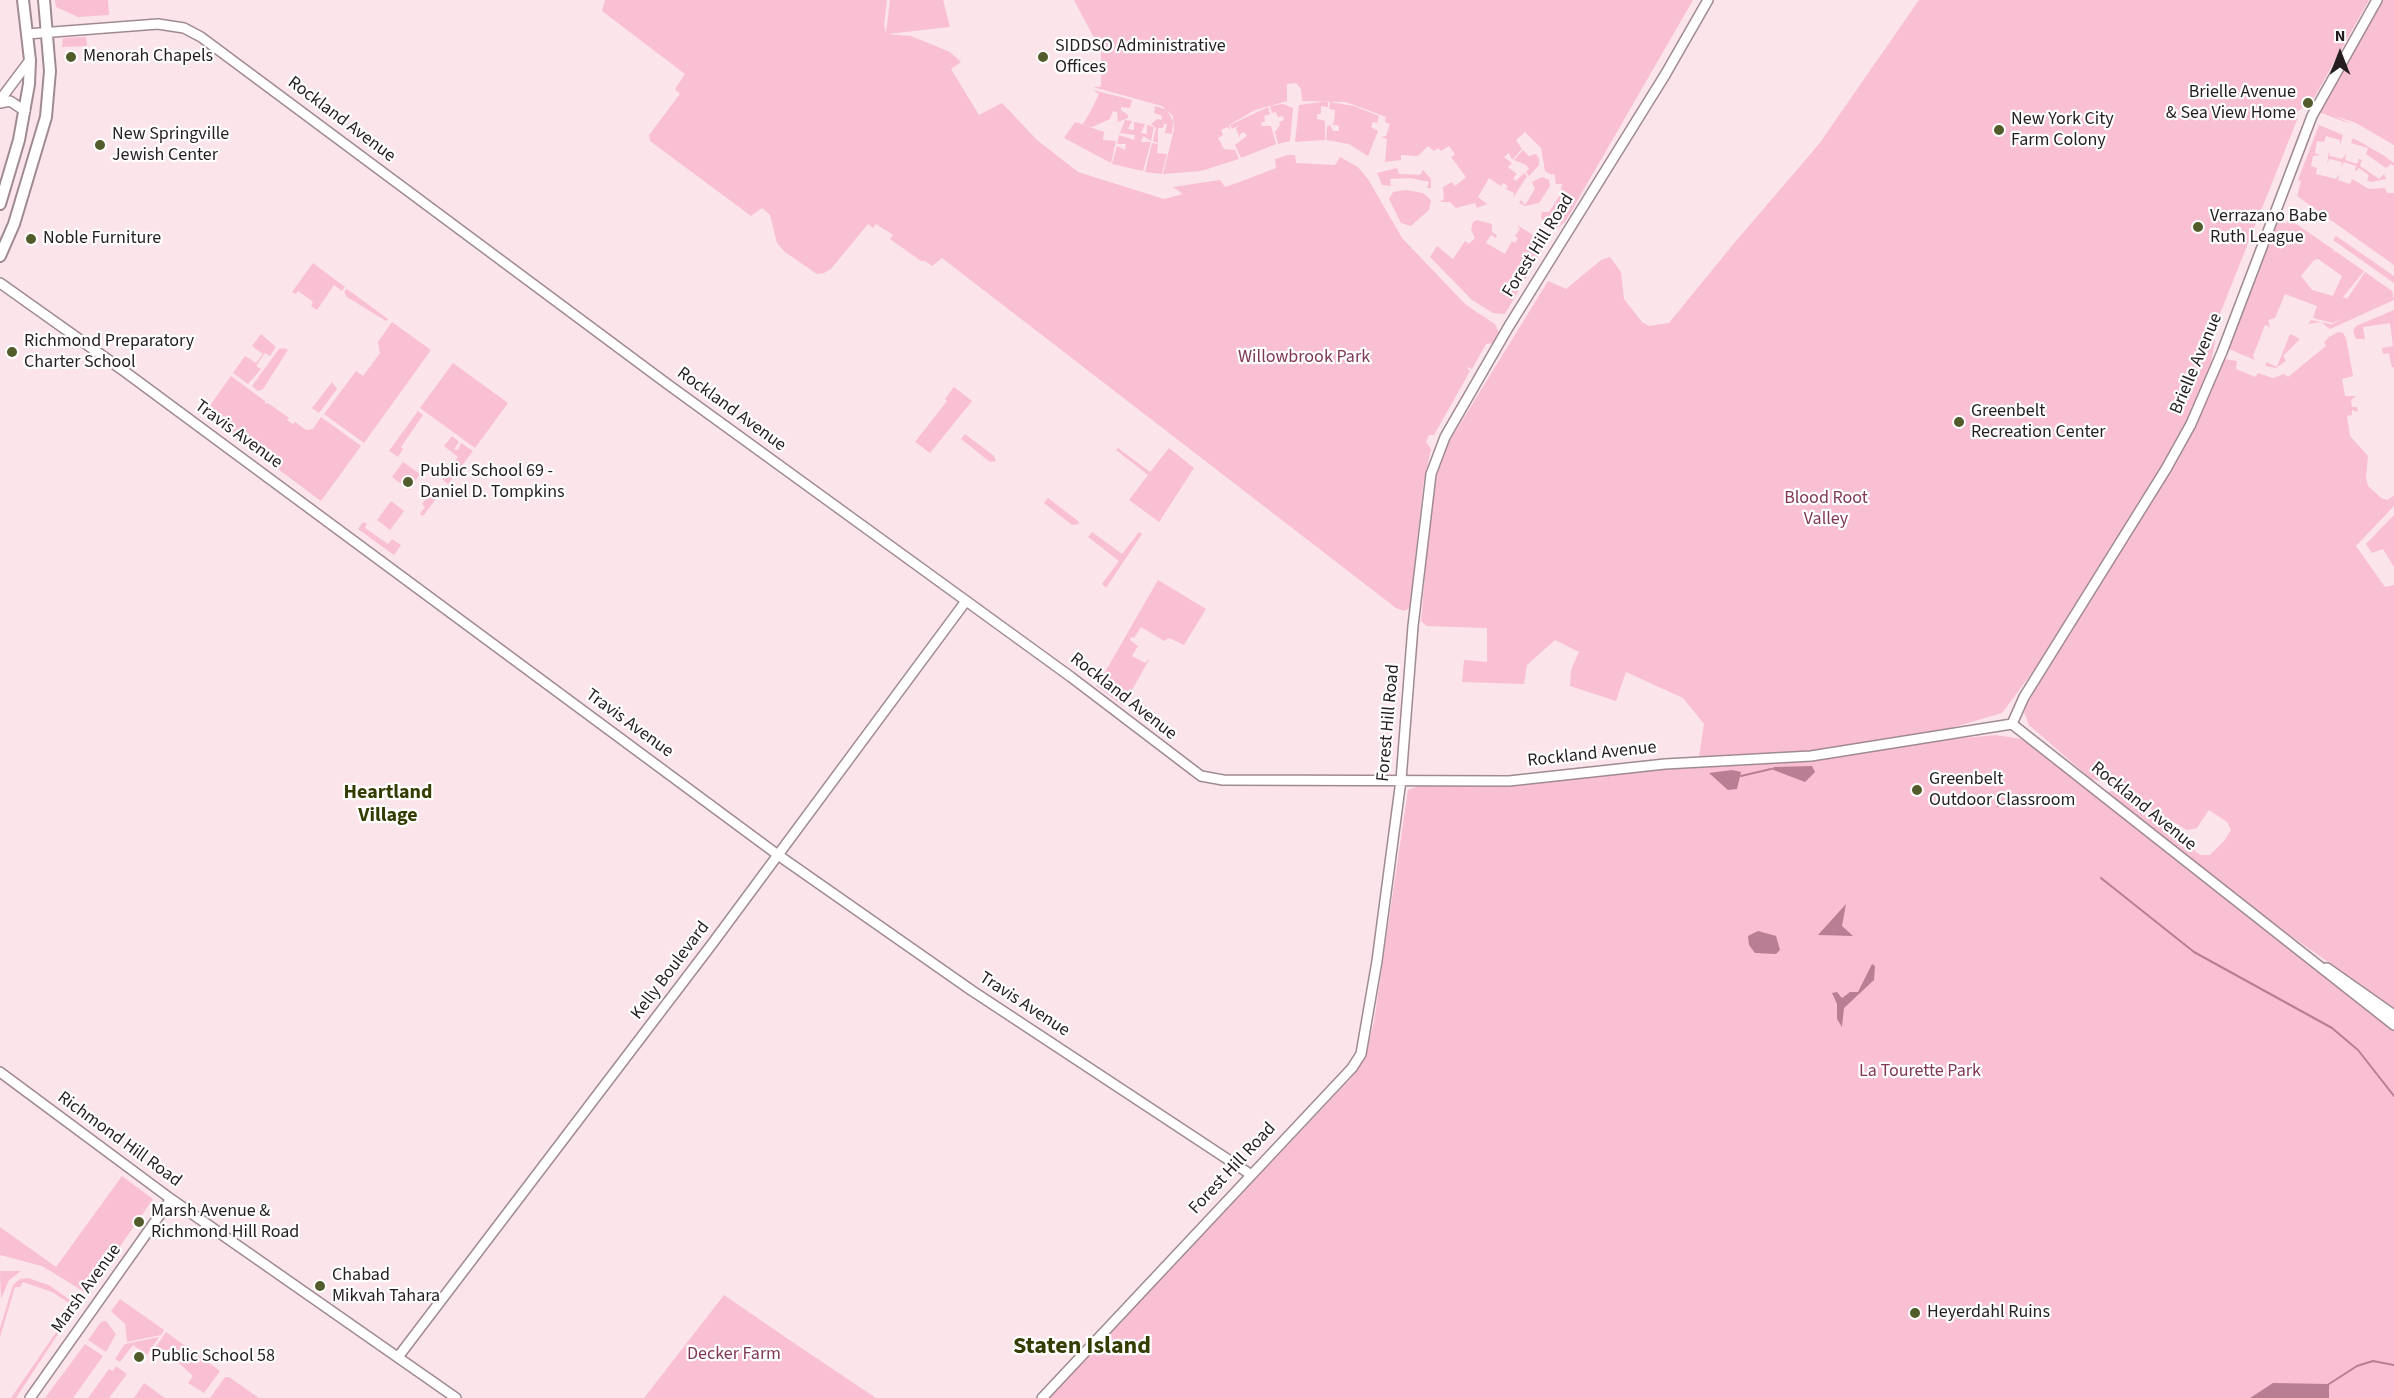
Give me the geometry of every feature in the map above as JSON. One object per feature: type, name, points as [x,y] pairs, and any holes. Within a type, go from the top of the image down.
[{"type":"main road","points":[[0,204],[25,111],[30,60],[23,0]]},
{"type":"main road","points":[[0,256],[14,224],[46,117],[50,71],[44,0]]},
{"type":"street","name":"Forest Hill Road","points":[[1042,1398],[1352,1068],[1360,1054],[1377,961],[1401,780],[1427,495],[1431,474],[1445,437],[1509,326],[1665,75],[1708,0]]},
{"type":"street","name":"Brielle Avenue","points":[[2012,724],[2024,696],[2166,469],[2191,424],[2222,352],[2312,116],[2377,0]]},
{"type":"street","name":"Rockland Avenue","points":[[27,34],[158,24],[192,31],[666,382],[1071,677],[1201,776],[1223,780],[1509,781],[1665,764],[1811,756],[2012,724],[2394,1025]]},
{"type":"street","points":[[0,102],[30,60]]},
{"type":"street","points":[[0,102],[10,100],[25,111]]},
{"type":"street","name":"Travis Avenue","points":[[0,283],[124,371],[778,855],[971,990],[1250,1174]]},
{"type":"street","name":"Kelly Boulevard","points":[[398,1357],[545,1167],[966,601]]},
{"type":"street","name":"Rockland Avenue","points":[[2315,961],[2338,974],[2394,1015]]},
{"type":"street","name":"Richmond Hill Road","points":[[0,1072],[171,1199],[456,1398]]},
{"type":"street","name":"Marsh Avenue","points":[[30,1398],[171,1199]]},
{"type":"green space","points":[[55,0],[108,0],[109,15],[78,17],[56,7]]},
{"type":"green space","name":"Willowbrook Park","points":[[605,0],[887,0],[884,25],[886,33],[890,0],[943,0],[950,27],[887,34],[911,36],[950,52],[961,62],[951,69],[979,115],[1002,103],[1037,140],[1078,172],[1164,199],[1183,194],[1173,187],[1220,180],[1225,187],[1237,183],[1276,168],[1275,159],[1288,155],[1295,155],[1296,163],[1335,165],[1340,157],[1358,167],[1368,179],[1402,238],[1466,305],[1495,324],[1499,333],[1495,343],[1486,344],[1472,369],[1466,367],[1470,371],[1434,435],[1429,435],[1426,442],[1431,449],[1423,485],[1410,608],[1404,611],[1396,608],[942,258],[932,266],[921,261],[890,239],[893,235],[876,224],[873,228],[868,224],[831,269],[824,273],[817,274],[785,252],[777,243],[770,215],[762,208],[751,216],[650,141],[649,135],[680,94],[675,89],[685,74],[602,11]]},
{"type":"green space","points":[[1074,0],[1693,0],[1565,222],[1556,229],[1543,224],[1541,216],[1542,212],[1549,212],[1560,195],[1562,184],[1556,184],[1554,173],[1552,175],[1545,171],[1541,148],[1525,132],[1516,140],[1522,149],[1512,160],[1509,153],[1504,157],[1512,163],[1508,167],[1517,174],[1513,178],[1516,181],[1524,173],[1527,176],[1513,198],[1514,193],[1506,189],[1508,186],[1503,183],[1501,186],[1489,178],[1478,197],[1487,204],[1477,208],[1475,203],[1456,208],[1450,202],[1440,202],[1444,199],[1443,187],[1452,182],[1455,186],[1466,177],[1451,157],[1455,154],[1449,146],[1441,151],[1438,148],[1434,151],[1428,146],[1418,156],[1401,155],[1401,160],[1385,162],[1387,139],[1381,137],[1386,136],[1390,124],[1385,122],[1386,117],[1346,102],[1302,101],[1301,89],[1296,83],[1287,84],[1287,101],[1255,110],[1229,125],[1230,130],[1227,127],[1221,130],[1223,135],[1218,138],[1224,149],[1235,150],[1239,159],[1201,171],[1163,174],[1174,130],[1173,116],[1162,106],[1093,87],[1100,87],[1101,84],[1101,51]]},
{"type":"green space","name":"Blood Root Valley","points":[[1919,0],[2369,0],[2311,103],[2298,111],[2297,120],[2212,334],[2215,341],[2209,373],[2182,433],[2037,666],[2002,713],[1944,730],[1791,754],[1699,757],[1704,724],[1683,698],[1626,672],[1616,701],[1570,686],[1571,670],[1579,652],[1555,640],[1527,665],[1524,684],[1462,682],[1464,660],[1487,662],[1487,628],[1427,626],[1421,621],[1433,486],[1449,442],[1548,281],[1566,289],[1601,260],[1610,257],[1621,272],[1624,299],[1642,322],[1649,326],[1669,323],[1819,144]]},
{"type":"green space","points":[[2382,0],[2394,0],[2394,145],[2356,123],[2335,116],[2353,125],[2319,112]]},
{"type":"green space","points":[[86,37],[87,46],[62,47],[63,38]]},
{"type":"green space","points":[[1093,90],[1132,100],[1130,108],[1121,107],[1128,118],[1118,122],[1117,112],[1113,111],[1110,119],[1092,127],[1083,124],[1099,94]]},
{"type":"green space","points":[[1328,101],[1328,107],[1321,106],[1321,114],[1317,114],[1317,119],[1325,121],[1325,140],[1295,142],[1299,105]]},
{"type":"green space","points":[[1330,102],[1354,106],[1379,116],[1377,123],[1373,122],[1371,127],[1378,131],[1368,156],[1349,144],[1326,140],[1327,127],[1330,125],[1333,131],[1339,131],[1339,126],[1331,124],[1334,123],[1335,110],[1329,109]]},
{"type":"green space","points":[[1283,104],[1293,108],[1290,141],[1278,144],[1275,132],[1280,125],[1279,122],[1284,120],[1283,116],[1278,117],[1276,112],[1272,113],[1270,106]]},
{"type":"green space","points":[[1155,106],[1167,110],[1173,121],[1172,134],[1165,133],[1167,124],[1164,124],[1163,128],[1158,128],[1158,143],[1153,141],[1156,128],[1151,124],[1157,119],[1161,120],[1162,116],[1154,113]]},
{"type":"green space","points":[[1268,107],[1270,114],[1264,116],[1265,121],[1261,123],[1262,126],[1271,126],[1276,144],[1241,158],[1235,145],[1247,136],[1244,132],[1240,134],[1240,138],[1236,129],[1238,126],[1232,129],[1230,125]]},
{"type":"green space","points":[[1125,120],[1132,121],[1128,129],[1134,130],[1134,122],[1145,124],[1141,133],[1147,134],[1147,125],[1154,127],[1151,141],[1143,136],[1141,142],[1151,142],[1143,171],[1112,164],[1117,146],[1125,150],[1126,144],[1117,144],[1119,135],[1134,140],[1135,135],[1120,133]]},
{"type":"green space","points":[[1075,122],[1104,132],[1103,140],[1116,141],[1111,163],[1064,138]]},
{"type":"green space","points":[[2319,125],[2343,135],[2340,145],[2340,140],[2326,136],[2324,142],[2317,141],[2315,153],[2320,155],[2313,156],[2311,166],[2317,168],[2316,174],[2336,179],[2339,174],[2338,180],[2350,184],[2352,179],[2369,189],[2385,188],[2387,193],[2394,193],[2394,265],[2297,196],[2301,181],[2298,180]]},
{"type":"green space","points":[[2353,138],[2383,155],[2394,163],[2394,166],[2391,164],[2386,168],[2366,154],[2368,148],[2351,143],[2349,147]]},
{"type":"green space","points":[[1152,143],[1158,144],[1157,153],[1167,154],[1162,174],[1145,172]]},
{"type":"green space","points":[[1523,150],[1529,156],[1536,154],[1539,159],[1539,165],[1529,176],[1526,172],[1529,169],[1526,165],[1514,160]]},
{"type":"green space","points":[[2329,151],[2330,156],[2342,159],[2346,154],[2345,160],[2357,164],[2359,159],[2362,160],[2360,166],[2379,179],[2384,174],[2386,179],[2371,182],[2367,180],[2369,175],[2359,168],[2355,172],[2356,166],[2344,162],[2341,167],[2342,162],[2329,159],[2327,164]]},
{"type":"green space","points":[[1397,168],[1399,174],[1420,175],[1423,170],[1431,179],[1431,188],[1427,188],[1429,182],[1410,178],[1390,179],[1391,186],[1382,185],[1377,173]]},
{"type":"green space","points":[[1542,177],[1549,180],[1550,186],[1539,203],[1525,206],[1519,203],[1521,200],[1525,205],[1535,189],[1532,182]]},
{"type":"green space","points":[[1406,190],[1423,193],[1431,200],[1429,210],[1411,226],[1401,223],[1389,199],[1393,192]]},
{"type":"green space","points":[[2289,219],[2334,250],[2333,253],[2335,251],[2364,271],[2343,297],[2347,299],[2365,272],[2392,291],[2394,300],[2330,329],[2321,322],[2330,325],[2343,319],[2332,323],[2313,318],[2317,306],[2285,294],[2275,318],[2268,320],[2270,327],[2265,325],[2253,356],[2255,360],[2229,349],[2278,220],[2286,224]],"holes":[[[2318,259],[2342,276],[2333,296],[2312,290],[2301,276],[2314,260]]]},
{"type":"green space","points":[[1477,220],[1492,224],[1492,232],[1497,235],[1496,238],[1491,235],[1486,243],[1505,254],[1512,241],[1515,243],[1518,238],[1515,236],[1520,229],[1517,225],[1546,243],[1505,314],[1493,313],[1472,300],[1430,257],[1437,246],[1453,259],[1465,241],[1469,244],[1475,238],[1471,230],[1473,222]]},
{"type":"green space","points":[[2336,236],[2394,276],[2394,283],[2333,240]]},
{"type":"green space","points":[[313,263],[345,287],[342,291],[334,285],[317,310],[311,306],[313,302],[298,291],[296,294],[292,292]]},
{"type":"green space","points":[[347,289],[388,319],[386,321],[347,297],[344,292]]},
{"type":"green space","points":[[2394,310],[2394,367],[2392,368],[2389,353],[2383,354],[2382,348],[2393,346],[2390,323],[2363,327],[2365,339],[2356,339],[2353,331],[2356,326]]},
{"type":"green space","points":[[2311,320],[2321,322],[2308,324]]},
{"type":"green space","points":[[392,322],[431,350],[364,443],[324,414],[356,371],[363,376],[369,368],[380,353],[378,342]]},
{"type":"green space","points":[[2338,332],[2343,333],[2346,338],[2353,376],[2342,379],[2345,396],[2356,396],[2351,400],[2352,407],[2357,407],[2358,412],[2352,410],[2352,415],[2347,416],[2350,436],[2368,456],[2366,477],[2368,486],[2381,498],[2387,500],[2394,496],[2394,506],[2356,546],[2385,587],[2394,585],[2394,1012],[2365,988],[2250,907],[2107,792],[2112,791],[2188,839],[2196,852],[2201,855],[2210,855],[2224,841],[2231,830],[2227,822],[2209,810],[2197,828],[2187,830],[2105,782],[2091,779],[2029,725],[2024,712],[2034,688],[2192,432],[2224,359],[2237,361],[2236,369],[2255,377],[2258,373],[2273,378],[2284,374],[2288,377],[2326,346],[2324,342]]},
{"type":"green space","points":[[261,334],[276,347],[270,356],[265,353],[256,366],[261,369],[248,384],[233,373],[245,356],[256,363],[263,354],[252,346]]},
{"type":"green space","points":[[2290,334],[2300,339],[2283,356],[2286,361],[2276,368],[2266,366],[2266,362],[2277,367]]},
{"type":"green space","points":[[279,349],[288,350],[263,389],[258,391],[252,386]]},
{"type":"green space","points":[[453,363],[508,403],[475,448],[420,408]]},
{"type":"green space","points":[[231,376],[265,401],[265,404],[268,403],[289,418],[287,420],[293,424],[295,422],[306,430],[313,429],[321,417],[361,446],[321,501],[204,414]]},
{"type":"green space","points":[[332,382],[337,389],[319,413],[312,408]]},
{"type":"green space","points":[[954,387],[972,401],[930,453],[915,442],[947,401],[945,399]]},
{"type":"green space","points":[[418,411],[423,415],[401,447],[403,449],[398,457],[389,451]]},
{"type":"green space","points":[[965,434],[994,456],[996,461],[990,462],[961,439]]},
{"type":"green space","points":[[452,436],[459,442],[454,449],[458,450],[461,443],[473,451],[448,484],[442,479],[458,457],[444,446]]},
{"type":"green space","points":[[1118,448],[1150,472],[1169,448],[1194,468],[1159,522],[1129,500],[1148,475],[1116,450]]},
{"type":"green space","points":[[403,462],[420,474],[409,490],[392,477]]},
{"type":"green space","points":[[435,486],[442,491],[423,516],[420,514],[425,507],[422,504]]},
{"type":"green space","points":[[1048,498],[1079,524],[1072,525],[1044,503]]},
{"type":"green space","points":[[391,501],[404,511],[390,530],[377,520]]},
{"type":"green space","points":[[2394,515],[2394,567],[2383,549],[2372,553],[2366,544]]},
{"type":"green space","points":[[363,522],[367,524],[365,528],[388,544],[392,539],[401,545],[394,555],[358,529]]},
{"type":"green space","points":[[1092,532],[1122,554],[1139,532],[1142,534],[1106,588],[1102,584],[1119,561],[1088,537]]},
{"type":"green space","points":[[1158,580],[1206,609],[1184,645],[1169,638],[1164,641],[1141,627],[1134,638],[1131,637],[1130,640],[1138,646],[1132,656],[1145,663],[1150,658],[1123,706],[1097,686]]},
{"type":"green space","name":"La Tourette Park","points":[[1996,735],[2021,739],[2049,758],[2394,1031],[2394,1398],[1049,1398],[1352,1077],[1364,1059],[1374,1022],[1408,790],[1425,784],[1511,786],[1632,772],[1814,760],[1911,743]]},
{"type":"green space","points":[[122,1176],[153,1199],[86,1293],[42,1266],[0,1255],[0,1227],[56,1267]]},
{"type":"green space","points":[[0,1271],[21,1271],[9,1280],[1,1299]]},
{"type":"green space","points":[[28,1278],[49,1285],[77,1305],[16,1398],[11,1398],[70,1312],[67,1308],[69,1303],[52,1292],[23,1282],[20,1287],[15,1287],[0,1337],[0,1328],[13,1285],[20,1279]]},
{"type":"green space","name":"Decker Farm","points":[[724,1295],[788,1339],[876,1398],[644,1398]]},
{"type":"green space","points":[[120,1299],[164,1330],[161,1335],[127,1342],[125,1324],[111,1311]]},
{"type":"green space","points":[[106,1321],[116,1334],[106,1352],[88,1340],[101,1322]]},
{"type":"green space","points":[[166,1332],[220,1371],[204,1393],[188,1383],[193,1376],[171,1356],[167,1359],[153,1351]]},
{"type":"green space","points":[[159,1337],[147,1355],[133,1345],[120,1362],[115,1359],[125,1344]]},
{"type":"green space","points":[[85,1344],[103,1356],[73,1398],[45,1398]]},
{"type":"green space","points":[[116,1366],[127,1374],[109,1398],[88,1398],[109,1369],[113,1371]]},
{"type":"green space","points":[[225,1377],[229,1377],[259,1398],[210,1398]]},
{"type":"green space","points":[[144,1383],[165,1398],[134,1398]]},
{"type":"shaded area","points":[[1812,766],[1815,772],[1805,782],[1771,769],[1774,767]]},
{"type":"shaded area","points":[[1732,770],[1741,772],[1737,789],[1728,790],[1709,773]]},
{"type":"shaded area","points":[[1846,904],[1842,926],[1853,936],[1818,935]]},
{"type":"shaded area","points":[[1758,931],[1776,936],[1780,950],[1776,954],[1755,953],[1749,945],[1748,936]]},
{"type":"shaded area","points":[[1872,964],[1875,966],[1874,980],[1844,1008],[1842,1027],[1837,1019],[1837,1004],[1832,993],[1837,992],[1842,998],[1850,992],[1858,992]]},
{"type":"shaded area","points":[[2273,1383],[2329,1384],[2329,1398],[2250,1398]]},
{"type":"waterway","points":[[1741,776],[1771,769]]},
{"type":"waterway","points":[[1998,806],[2013,798],[2036,798]]},
{"type":"waterway","points":[[2101,878],[2194,952],[2332,1028],[2358,1050],[2394,1096]]},
{"type":"waterway","points":[[2329,1384],[2357,1366],[2373,1361],[2394,1365]]},
{"type":"place","name":"Menorah Chapels","points":[[71,57]]},
{"type":"place","name":"SIDDSO Administrative Offices","points":[[1043,57]]},
{"type":"place","name":"Brielle Avenue & Sea View Home","points":[[2308,103]]},
{"type":"place","name":"New York City Farm Colony","points":[[1999,130]]},
{"type":"place","name":"New Springville Jewish Center","points":[[100,145]]},
{"type":"place","name":"Verrazano Babe Ruth League","points":[[2198,227]]},
{"type":"place","name":"Noble Furniture","points":[[31,239]]},
{"type":"place","name":"Richmond Preparatory Charter School","points":[[12,352]]},
{"type":"place","name":"Greenbelt Recreation Center","points":[[1959,422]]},
{"type":"place","name":"Public School 69 - Daniel D. Tompkins","points":[[408,482]]},
{"type":"place","name":"Greenbelt Outdoor Classroom","points":[[1917,790]]},
{"type":"place","name":"Marsh Avenue & Richmond Hill Road","points":[[139,1222]]},
{"type":"place","name":"Chabad Mikvah Tahara","points":[[320,1286]]},
{"type":"place","name":"Heyerdahl Ruins","points":[[1915,1313]]},
{"type":"place","name":"Public School 58","points":[[139,1357]]},
{"type":"district","name":"Heartland Village","points":[[388,806]]},
{"type":"district","name":"Staten Island","points":[[1082,1348]]}]
